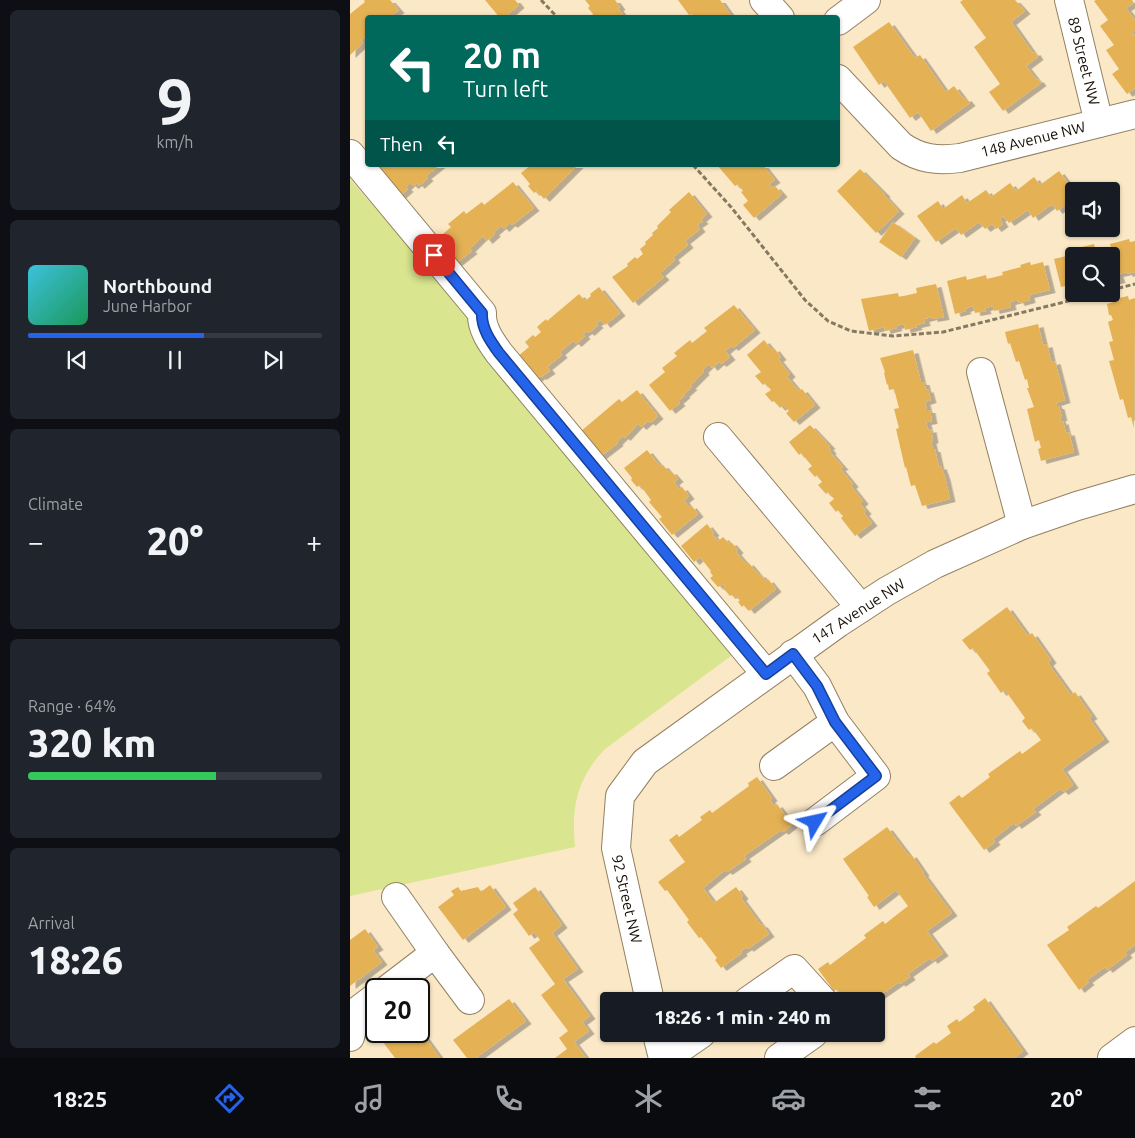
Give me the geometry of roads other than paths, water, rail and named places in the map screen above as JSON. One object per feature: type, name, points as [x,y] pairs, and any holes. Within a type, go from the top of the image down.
[{"type":"street","points":[[764,0],[777,15]]},
{"type":"street","points":[[840,20],[866,0]]},
{"type":"street","name":"89 Street NW","points":[[1069,0],[1099,122]]},
{"type":"street","name":"148 Avenue NW","points":[[840,81],[901,146],[910,153],[931,159],[960,158],[1135,114]]},
{"type":"street","points":[[350,154],[482,313],[485,330],[499,353],[766,674]]},
{"type":"street","points":[[981,372],[1022,524]]},
{"type":"street","points":[[718,437],[860,608]]},
{"type":"street","name":"147 Avenue NW","points":[[620,796],[645,762],[793,654],[860,608],[935,564],[1022,524],[1135,489]]},
{"type":"street","points":[[793,654],[817,686],[835,722],[876,776],[815,822]]},
{"type":"street","points":[[774,766],[835,722]]},
{"type":"street","name":"92 Street NW","points":[[620,796],[616,848],[648,992]]},
{"type":"street","points":[[396,897],[470,1000]]},
{"type":"street","points":[[402,978],[435,953]]},
{"type":"street","points":[[761,992],[794,969],[815,992]]},
{"type":"street","points":[[350,1037],[356,1012],[365,1005]]},
{"type":"street","points":[[1112,1058],[1135,1041]]},
{"type":"street","points":[[660,1042],[665,1058],[689,1042]]},
{"type":"street","points":[[779,1058],[802,1042]]}]
